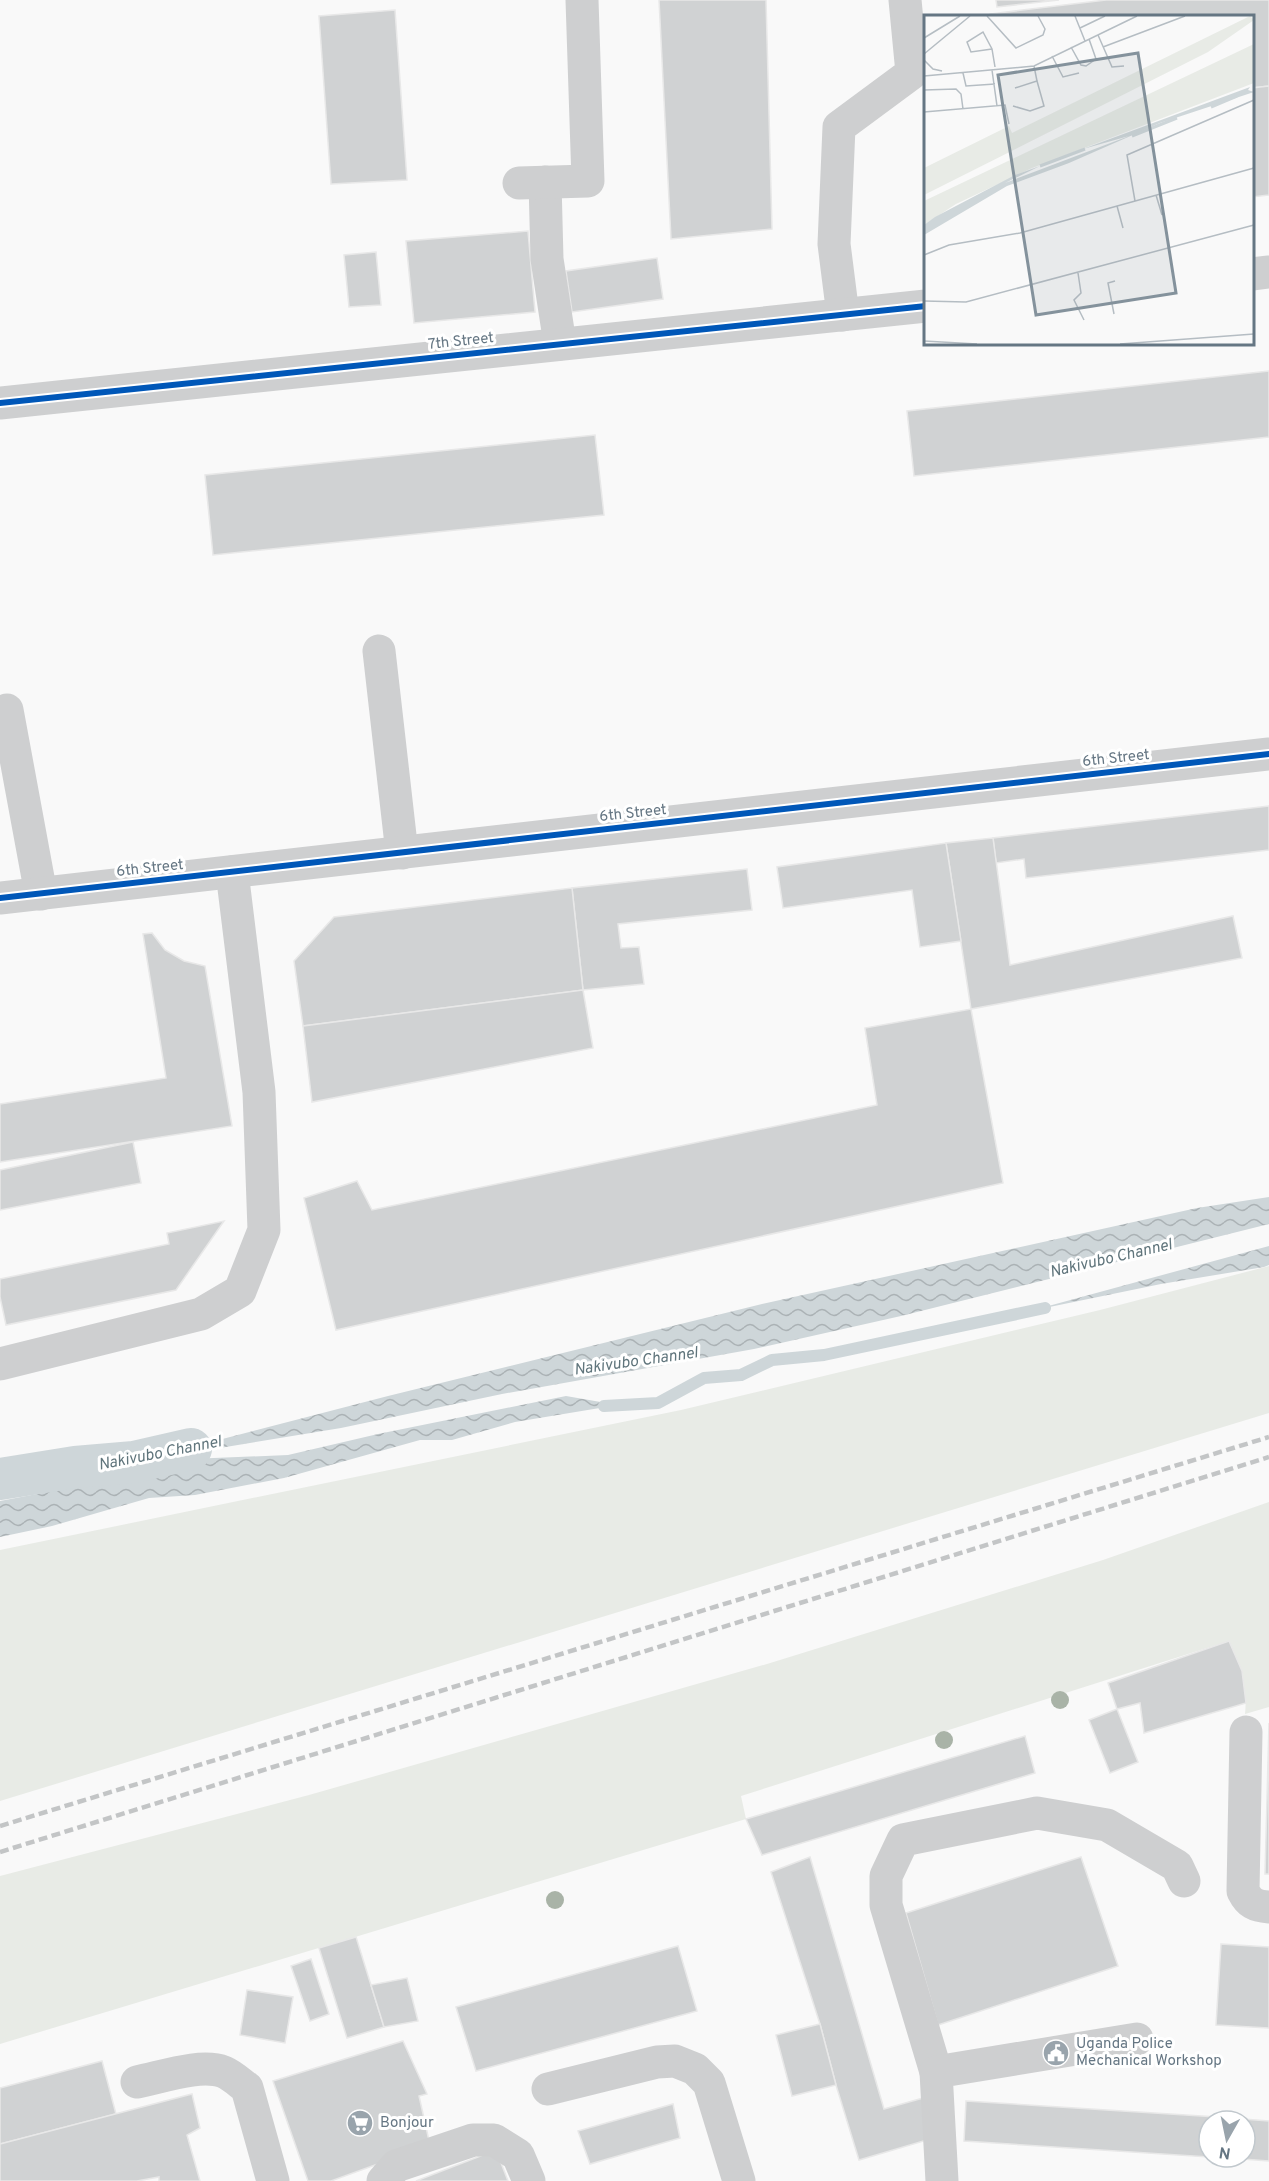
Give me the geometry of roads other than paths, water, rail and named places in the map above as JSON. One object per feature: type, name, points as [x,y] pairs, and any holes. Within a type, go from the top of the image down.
[{"type":"street","points":[[560,344],[532,183],[588,181],[582,0]]},
{"type":"street","points":[[843,315],[834,244],[839,127],[912,73],[905,0]]},
{"type":"street","points":[[1254,273],[1269,272]]},
{"type":"street","name":"7th Street","points":[[0,403],[924,306]]},
{"type":"street","points":[[379,651],[402,853]]},
{"type":"street","points":[[8,710],[41,894]]},
{"type":"street","name":"6th Street","points":[[0,898],[1269,754]]},
{"type":"street","points":[[0,1364],[201,1314],[240,1292],[264,1230],[259,1092],[232,872]]},
{"type":"street","points":[[1246,1732],[1243,1891],[1252,1904],[1269,1907]]},
{"type":"street","points":[[942,2181],[936,2072],[886,1905],[886,1876],[903,1840],[1037,1814],[1107,1825],[1177,1866],[1184,1881]]},
{"type":"street","points":[[936,2072],[1137,2039]]},
{"type":"street","points":[[548,2089],[657,2062],[675,2061],[694,2069],[709,2083],[739,2181]]},
{"type":"street","points":[[137,2082],[206,2068],[225,2072],[235,2078],[247,2088],[273,2181]]},
{"type":"street","points":[[383,2181],[396,2166],[473,2140],[494,2140],[518,2155],[530,2181]]},
{"type":"water","points":[[1269,1197],[1269,1224],[901,1316],[754,1349],[502,1394],[341,1428],[141,1461],[288,1455],[378,1434],[566,1396],[618,1405],[515,1422],[452,1440],[420,1440],[284,1478],[195,1495],[149,1498],[52,1526],[0,1537],[0,1501],[116,1479],[134,1462],[388,1396],[762,1304],[1197,1208]]},
{"type":"water","points":[[1269,1246],[1269,1265],[1264,1267],[1161,1284],[1030,1311]]},
{"type":"waterway","points":[[604,1406],[658,1403],[704,1378],[741,1375],[772,1360],[824,1355],[1045,1308]]},
{"type":"waterway","name":"Nakivubo Channel","points":[[0,1479],[75,1467],[134,1462],[191,1449]]},
{"type":"railway","points":[[0,1826],[1269,1437]]},
{"type":"railway","points":[[0,1852],[1269,1457]]},
{"type":"place","name":"Uganda Police Mechanical Workshop","points":[[1056,2053]]},
{"type":"place","name":"Bonjour","points":[[360,2123]]}]
